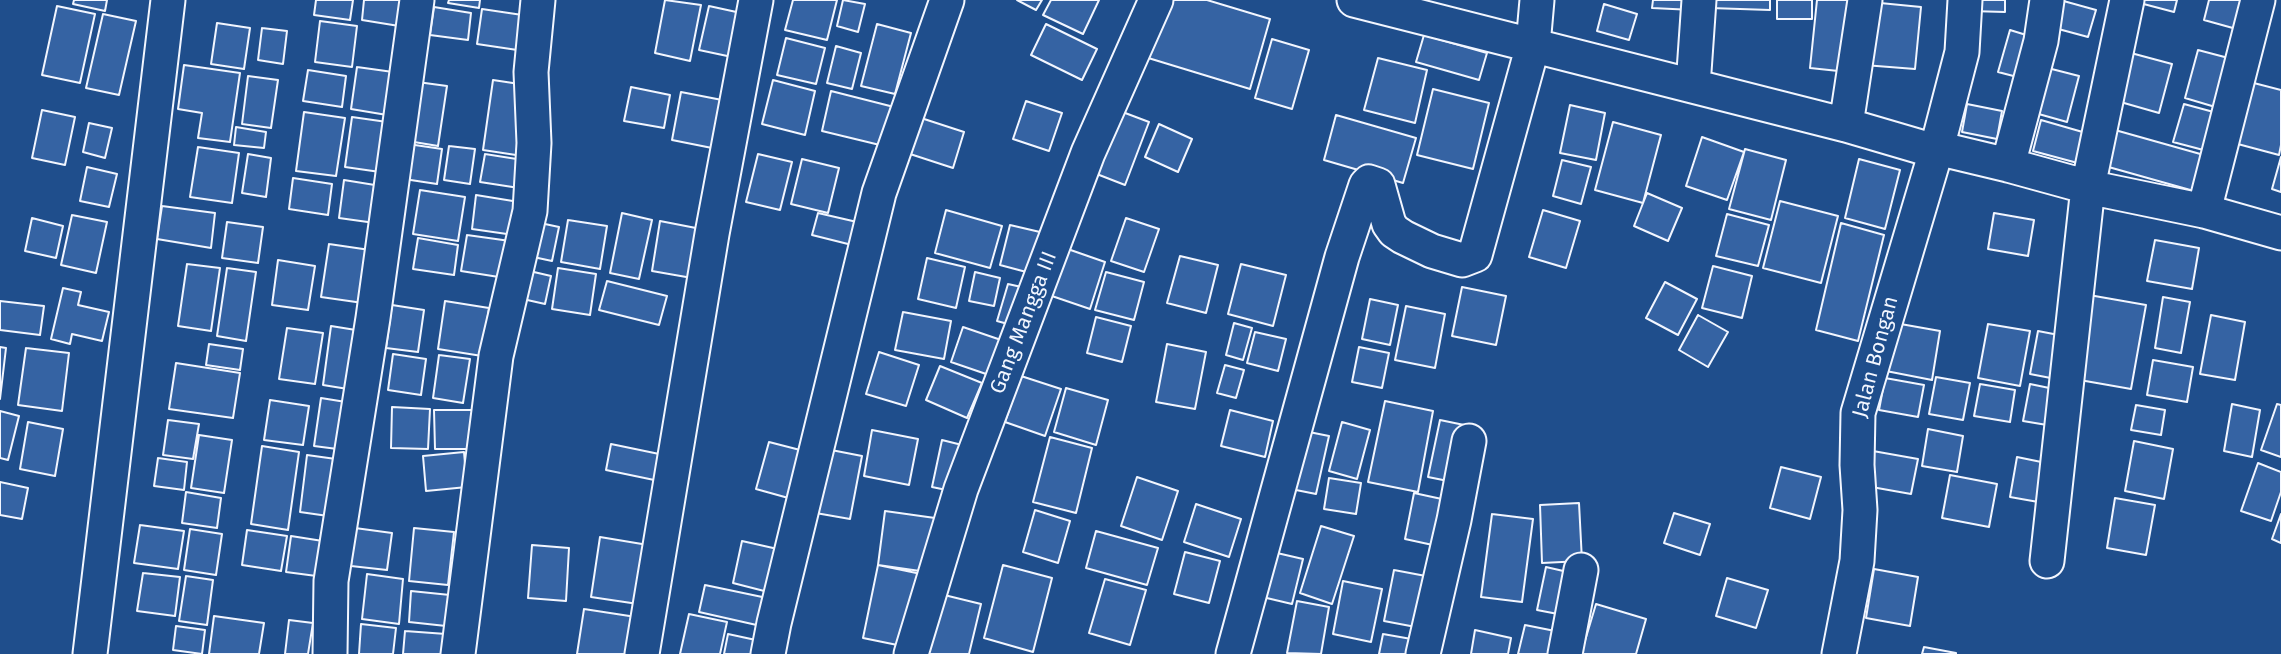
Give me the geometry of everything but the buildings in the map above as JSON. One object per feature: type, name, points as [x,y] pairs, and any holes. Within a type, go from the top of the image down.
[{"type":"street","points":[[90,654],[168,0]]},
{"type":"street","points":[[330,654],[331,581],[373,318],[417,0]]},
{"type":"street","points":[[458,654],[496,356],[530,211],[534,143],[531,72],[538,0]]},
{"type":"street","points":[[642,654],[710,247],[756,0]]},
{"type":"street","points":[[768,654],[879,193],[947,0]]},
{"type":"street","name":"Gang Mangga III","points":[[911,654],[961,489],[1088,153],[1156,0]]},
{"type":"street","points":[[1354,0],[1846,125],[1921,148],[1937,148],[2088,187],[2204,211],[2281,233]]},
{"type":"street","points":[[1233,654],[1342,257],[1366,185],[1369,182],[1378,185],[1389,224],[1403,237],[1432,251],[1462,260],[1475,255],[1533,45],[1537,0]]},
{"type":"street","points":[[1693,86],[1699,0]]},
{"type":"street","points":[[1846,125],[1865,0]]},
{"type":"street","name":"Jalan Bongan","points":[[1839,654],[1857,561],[1860,510],[1858,413],[1937,148],[1962,52],[1965,0]]},
{"type":"street","points":[[2008,165],[2041,41],[2047,0]]},
{"type":"street","points":[[2047,561],[2088,187],[2127,0]]},
{"type":"street","points":[[2204,211],[2258,0]]},
{"type":"street","points":[[1423,654],[1469,441]]},
{"type":"street","points":[[1565,654],[1581,570]]}]
